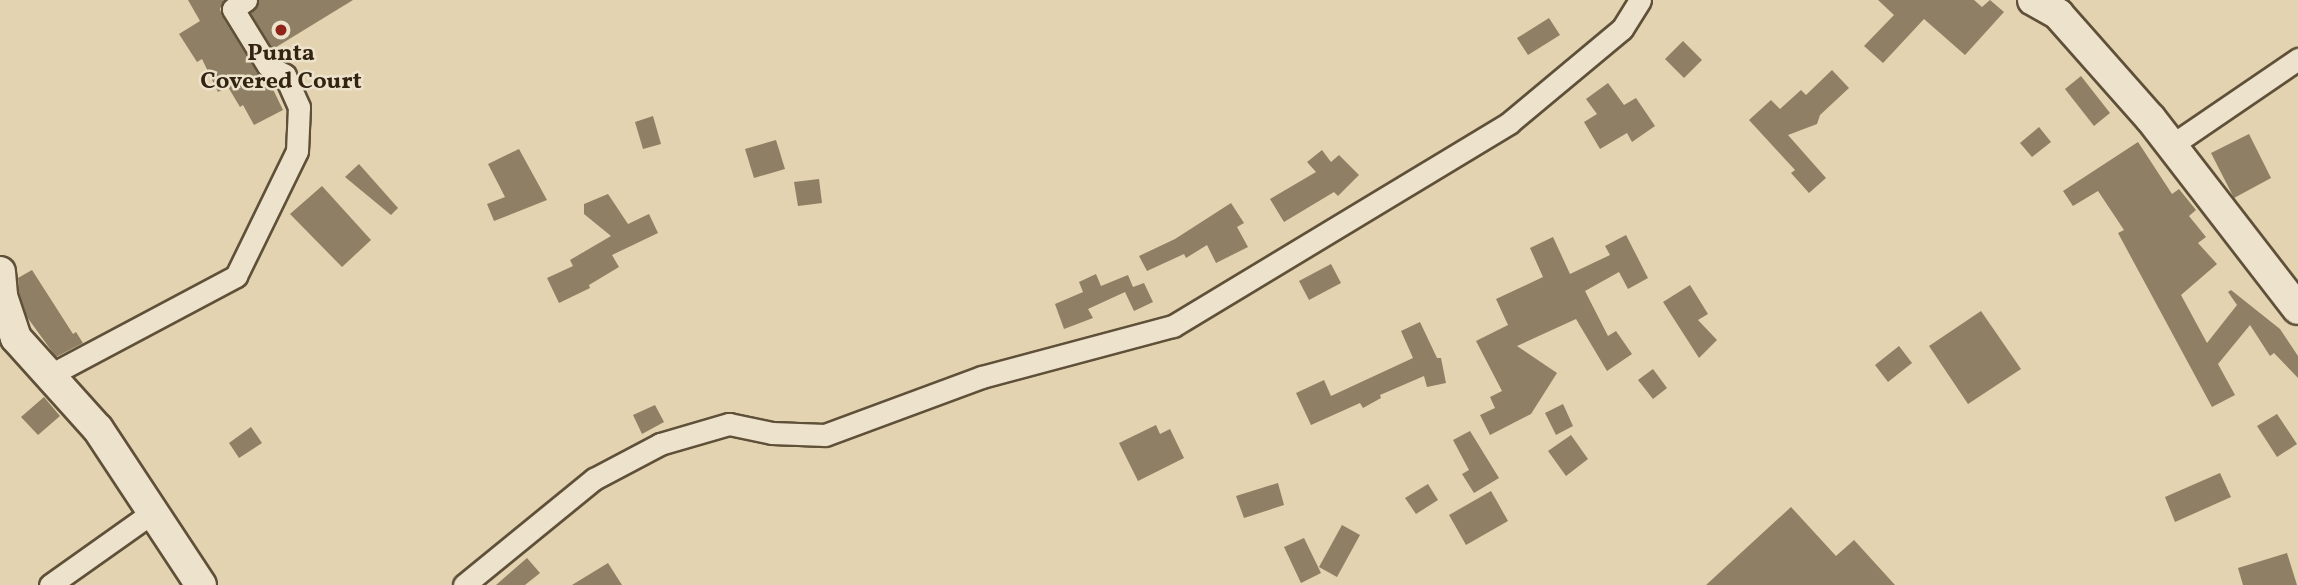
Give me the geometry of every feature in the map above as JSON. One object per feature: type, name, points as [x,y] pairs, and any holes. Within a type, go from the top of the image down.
[{"type":"street","points":[[50,375],[236,276],[297,151],[299,107],[285,75],[268,66],[233,9],[246,0]]},
{"type":"street","points":[[464,585],[594,479],[660,444],[729,424],[772,433],[825,435],[982,377],[1173,326],[1509,123],[1622,29],[1640,0]]},
{"type":"street","points":[[2033,0],[2058,15],[2172,145],[2298,309]]},
{"type":"street","points":[[2172,145],[2298,59]]},
{"type":"street","points":[[0,272],[2,296],[16,338],[98,429],[201,585]]},
{"type":"street","points":[[50,585],[153,512]]},
{"type":"building","points":[[188,0],[224,0],[220,9],[222,16],[257,73],[269,81],[283,110],[254,125],[243,105],[240,107],[228,87],[218,92],[202,59],[197,62],[179,34],[200,21]]},
{"type":"building","name":"Punta Covered Court","points":[[259,0],[353,0],[273,49],[251,13]]},
{"type":"building","points":[[1878,0],[1974,0],[1982,7],[1990,0],[2004,12],[1965,55],[1924,19],[1883,63],[1864,46],[1894,15]]},
{"type":"building","points":[[1549,18],[1560,35],[1528,55],[1517,38]]},
{"type":"building","points":[[1683,41],[1702,60],[1684,78],[1665,59]]},
{"type":"building","points":[[1832,70],[1849,88],[1820,115],[1817,124],[1788,135],[1826,178],[1809,193],[1791,173],[1795,170],[1749,120],[1771,100],[1780,109],[1801,90],[1806,95]]},
{"type":"building","points":[[2081,76],[2110,113],[2094,126],[2065,89]]},
{"type":"building","points":[[1608,83],[1624,105],[1636,98],[1655,126],[1632,142],[1627,133],[1600,149],[1584,122],[1597,114],[1586,99]]},
{"type":"building","points":[[653,116],[661,144],[643,149],[635,122]]},
{"type":"building","points":[[2039,127],[2051,142],[2032,157],[2020,143]]},
{"type":"building","points":[[2249,134],[2271,178],[2234,198],[2211,153]]},
{"type":"building","points":[[776,140],[785,169],[754,178],[745,149]]},
{"type":"building","points":[[2138,142],[2172,194],[2179,189],[2196,210],[2189,216],[2206,237],[2198,243],[2217,264],[2181,295],[2207,343],[2237,305],[2228,292],[2231,290],[2280,329],[2298,356],[2298,378],[2274,353],[2270,356],[2250,325],[2218,364],[2235,395],[2212,407],[2118,233],[2124,230],[2098,191],[2073,206],[2063,191]]},
{"type":"building","points":[[519,149],[547,200],[494,221],[487,204],[505,197],[488,164]]},
{"type":"building","points":[[1322,150],[1331,162],[1339,155],[1359,175],[1338,196],[1334,192],[1284,222],[1270,199],[1316,172],[1307,162]]},
{"type":"building","points":[[359,164],[398,208],[391,215],[345,177]]},
{"type":"building","points":[[819,179],[822,203],[798,206],[794,182]]},
{"type":"building","points":[[322,186],[371,240],[342,267],[290,214]]},
{"type":"building","points":[[608,194],[628,224],[649,214],[658,233],[612,255],[619,267],[589,285],[590,288],[559,303],[547,278],[573,266],[570,260],[611,236],[584,214],[584,204]]},
{"type":"building","points":[[1231,203],[1244,223],[1237,227],[1248,247],[1216,263],[1207,245],[1186,258],[1184,254],[1147,271],[1139,256],[1175,239]]},
{"type":"building","points":[[1626,235],[1648,278],[1628,289],[1619,272],[1585,291],[1608,336],[1616,331],[1632,354],[1607,371],[1576,319],[1517,346],[1557,373],[1531,414],[1490,435],[1480,415],[1495,408],[1490,397],[1502,391],[1476,341],[1508,325],[1496,299],[1543,277],[1530,248],[1553,237],[1570,274],[1610,255],[1605,246]]},
{"type":"building","points":[[1331,264],[1341,283],[1309,300],[1299,281]]},
{"type":"building","points":[[32,270],[73,334],[76,332],[83,343],[56,357],[27,317],[19,292],[18,278]]},
{"type":"building","points":[[1096,274],[1101,286],[1128,275],[1133,287],[1144,283],[1153,302],[1134,311],[1125,292],[1088,309],[1093,318],[1064,329],[1055,304],[1083,292],[1079,282]]},
{"type":"building","points":[[1690,285],[1708,314],[1698,320],[1717,340],[1699,358],[1663,302]]},
{"type":"building","points":[[1981,311],[2021,369],[1968,404],[1929,346]]},
{"type":"building","points":[[1420,322],[1437,358],[1441,358],[1446,383],[1427,387],[1424,376],[1380,395],[1381,398],[1363,408],[1360,403],[1311,425],[1296,393],[1324,380],[1331,396],[1413,358],[1401,331]]},
{"type":"building","points":[[1899,346],[1912,363],[1888,382],[1875,365]]},
{"type":"building","points":[[1653,369],[1667,388],[1653,399],[1638,380]]},
{"type":"building","points":[[44,397],[60,416],[38,435],[21,417]]},
{"type":"building","points":[[1563,404],[1573,426],[1556,435],[1545,413]]},
{"type":"building","points":[[655,405],[664,422],[642,434],[633,415]]},
{"type":"building","points":[[2277,414],[2297,444],[2277,457],[2257,426]]},
{"type":"building","points":[[1156,425],[1160,434],[1170,429],[1184,458],[1138,481],[1119,443]]},
{"type":"building","points":[[251,427],[262,443],[239,458],[229,443]]},
{"type":"building","points":[[1470,431],[1499,478],[1474,493],[1462,474],[1469,470],[1453,440]]},
{"type":"building","points":[[1571,435],[1588,459],[1566,476],[1548,451]]},
{"type":"building","points":[[2220,473],[2231,497],[2175,522],[2165,497]]},
{"type":"building","points":[[1278,483],[1284,505],[1244,518],[1236,496]]},
{"type":"building","points":[[1428,484],[1438,500],[1416,514],[1405,498]]},
{"type":"building","points":[[1491,491],[1508,521],[1466,545],[1449,515]]},
{"type":"building","points":[[1791,507],[1836,556],[1854,540],[1895,585],[1706,585]]},
{"type":"building","points":[[1342,525],[1360,535],[1337,577],[1319,567]]},
{"type":"building","points":[[1304,538],[1321,573],[1301,583],[1284,547]]},
{"type":"building","points":[[2287,553],[2297,585],[2243,585],[2238,568]]},
{"type":"building","points":[[527,558],[540,573],[525,585],[496,585]]},
{"type":"building","points":[[608,563],[622,585],[572,585]]},
{"type":"place","name":"Punta Covered Court","points":[[281,30]]}]
